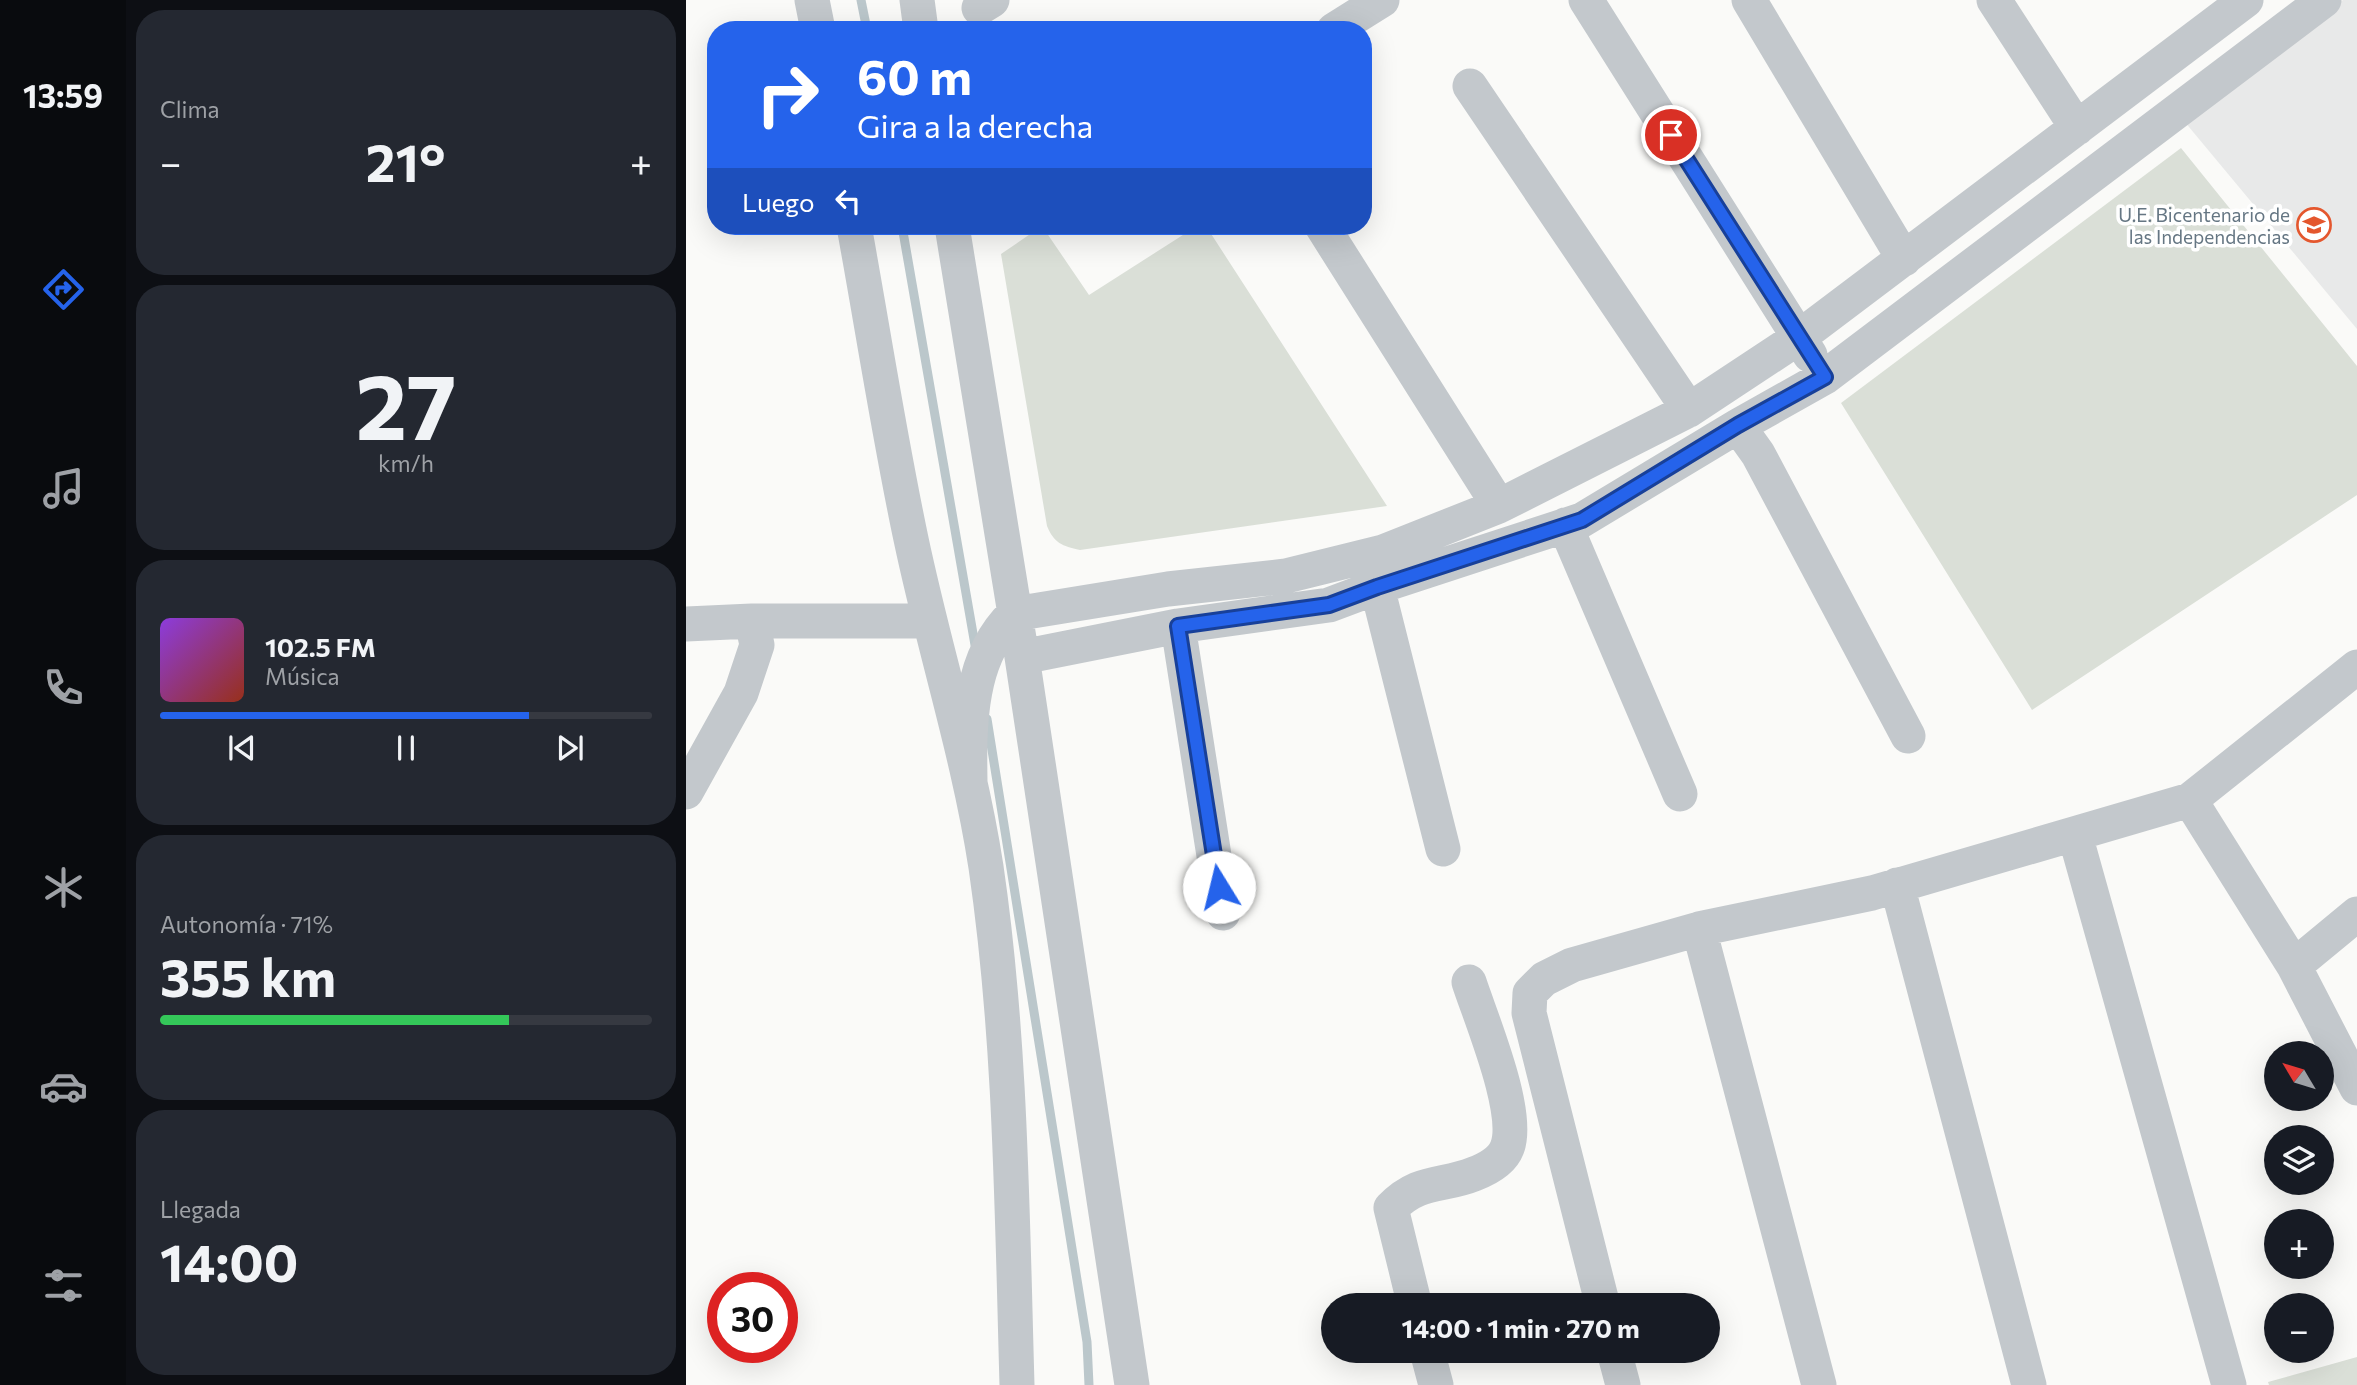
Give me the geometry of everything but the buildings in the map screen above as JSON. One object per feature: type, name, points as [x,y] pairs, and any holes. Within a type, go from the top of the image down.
[{"type":"street","points":[[812,0],[816,21]]},
{"type":"street","points":[[916,0],[920,21]]},
{"type":"street","points":[[1348,21],[1382,0]]},
{"type":"street","points":[[1586,0],[1825,377]]},
{"type":"street","points":[[1749,0],[1904,259]]},
{"type":"street","points":[[1994,0],[2077,128]]},
{"type":"street","points":[[1022,657],[1178,626],[1329,605],[1582,520],[1738,425],[1825,377],[2324,0]]},
{"type":"street","points":[[970,782],[970,729],[979,672],[992,640],[1001,626],[1014,614],[1168,589],[1286,576],[1382,552],[1499,506],[1689,410],[1798,338],[2239,2]]},
{"type":"street","points":[[1469,86],[1689,410]]},
{"type":"street","points":[[856,235],[911,539],[970,782],[985,863],[997,949],[1010,1151],[1017,1385]]},
{"type":"street","points":[[953,235],[1022,657],[1132,1385]]},
{"type":"street","points":[[1328,235],[1499,506]]},
{"type":"street","points":[[1738,425],[1759,454],[1908,736]]},
{"type":"street","points":[[1564,525],[1680,794]]},
{"type":"street","points":[[1377,587],[1443,849]]},
{"type":"street","points":[[686,624],[752,621],[930,621]]},
{"type":"street","points":[[686,792],[741,693],[757,645],[752,621]]},
{"type":"street","points":[[1178,626],[1223,913]]},
{"type":"street","points":[[1600,1293],[1529,1013],[1530,993],[1544,979],[1572,965],[1699,929],[1872,893],[2190,800],[2357,667]]},
{"type":"street","points":[[2190,800],[2294,966],[2357,1088]]},
{"type":"street","points":[[2075,835],[2229,1385]]},
{"type":"street","points":[[1897,885],[2029,1385]]},
{"type":"street","points":[[2294,966],[2357,914]]},
{"type":"street","points":[[1699,929],[1819,1385]]},
{"type":"street","points":[[1412,1293],[1391,1208],[1418,1189],[1474,1174],[1498,1161],[1507,1148],[1511,1124],[1508,1100],[1469,982]]},
{"type":"street","points":[[1430,1363],[1436,1385]]},
{"type":"street","points":[[1617,1363],[1623,1385]]},
{"type":"shaded area","name":"U.E. Bicentenario de las Independencias","points":[[2343,0],[2357,0],[2357,329],[2184,121]]},
{"type":"shaded area","points":[[2181,148],[2357,366],[2357,495],[2032,710],[1841,403]]},
{"type":"shaded area","points":[[1029,235],[1048,235],[1089,295],[1183,235],[1212,235],[1387,506],[1080,550],[1063,545],[1056,540],[1047,526],[1001,254]]},
{"type":"shaded area","points":[[2357,1357],[2357,1385],[2269,1385],[2268,1382]]},
{"type":"waterway","points":[[861,0],[865,21]]},
{"type":"waterway","points":[[904,235],[975,645]]},
{"type":"waterway","points":[[987,719],[1087,1342],[1089,1385]]},
{"type":"place","name":"U.E. Bicentenario de las Independencias","points":[[2314,225]]},
{"type":"route","points":[[1219,887],[1178,626],[1329,605],[1582,520],[1738,425],[1825,377],[1671,135]]}]
